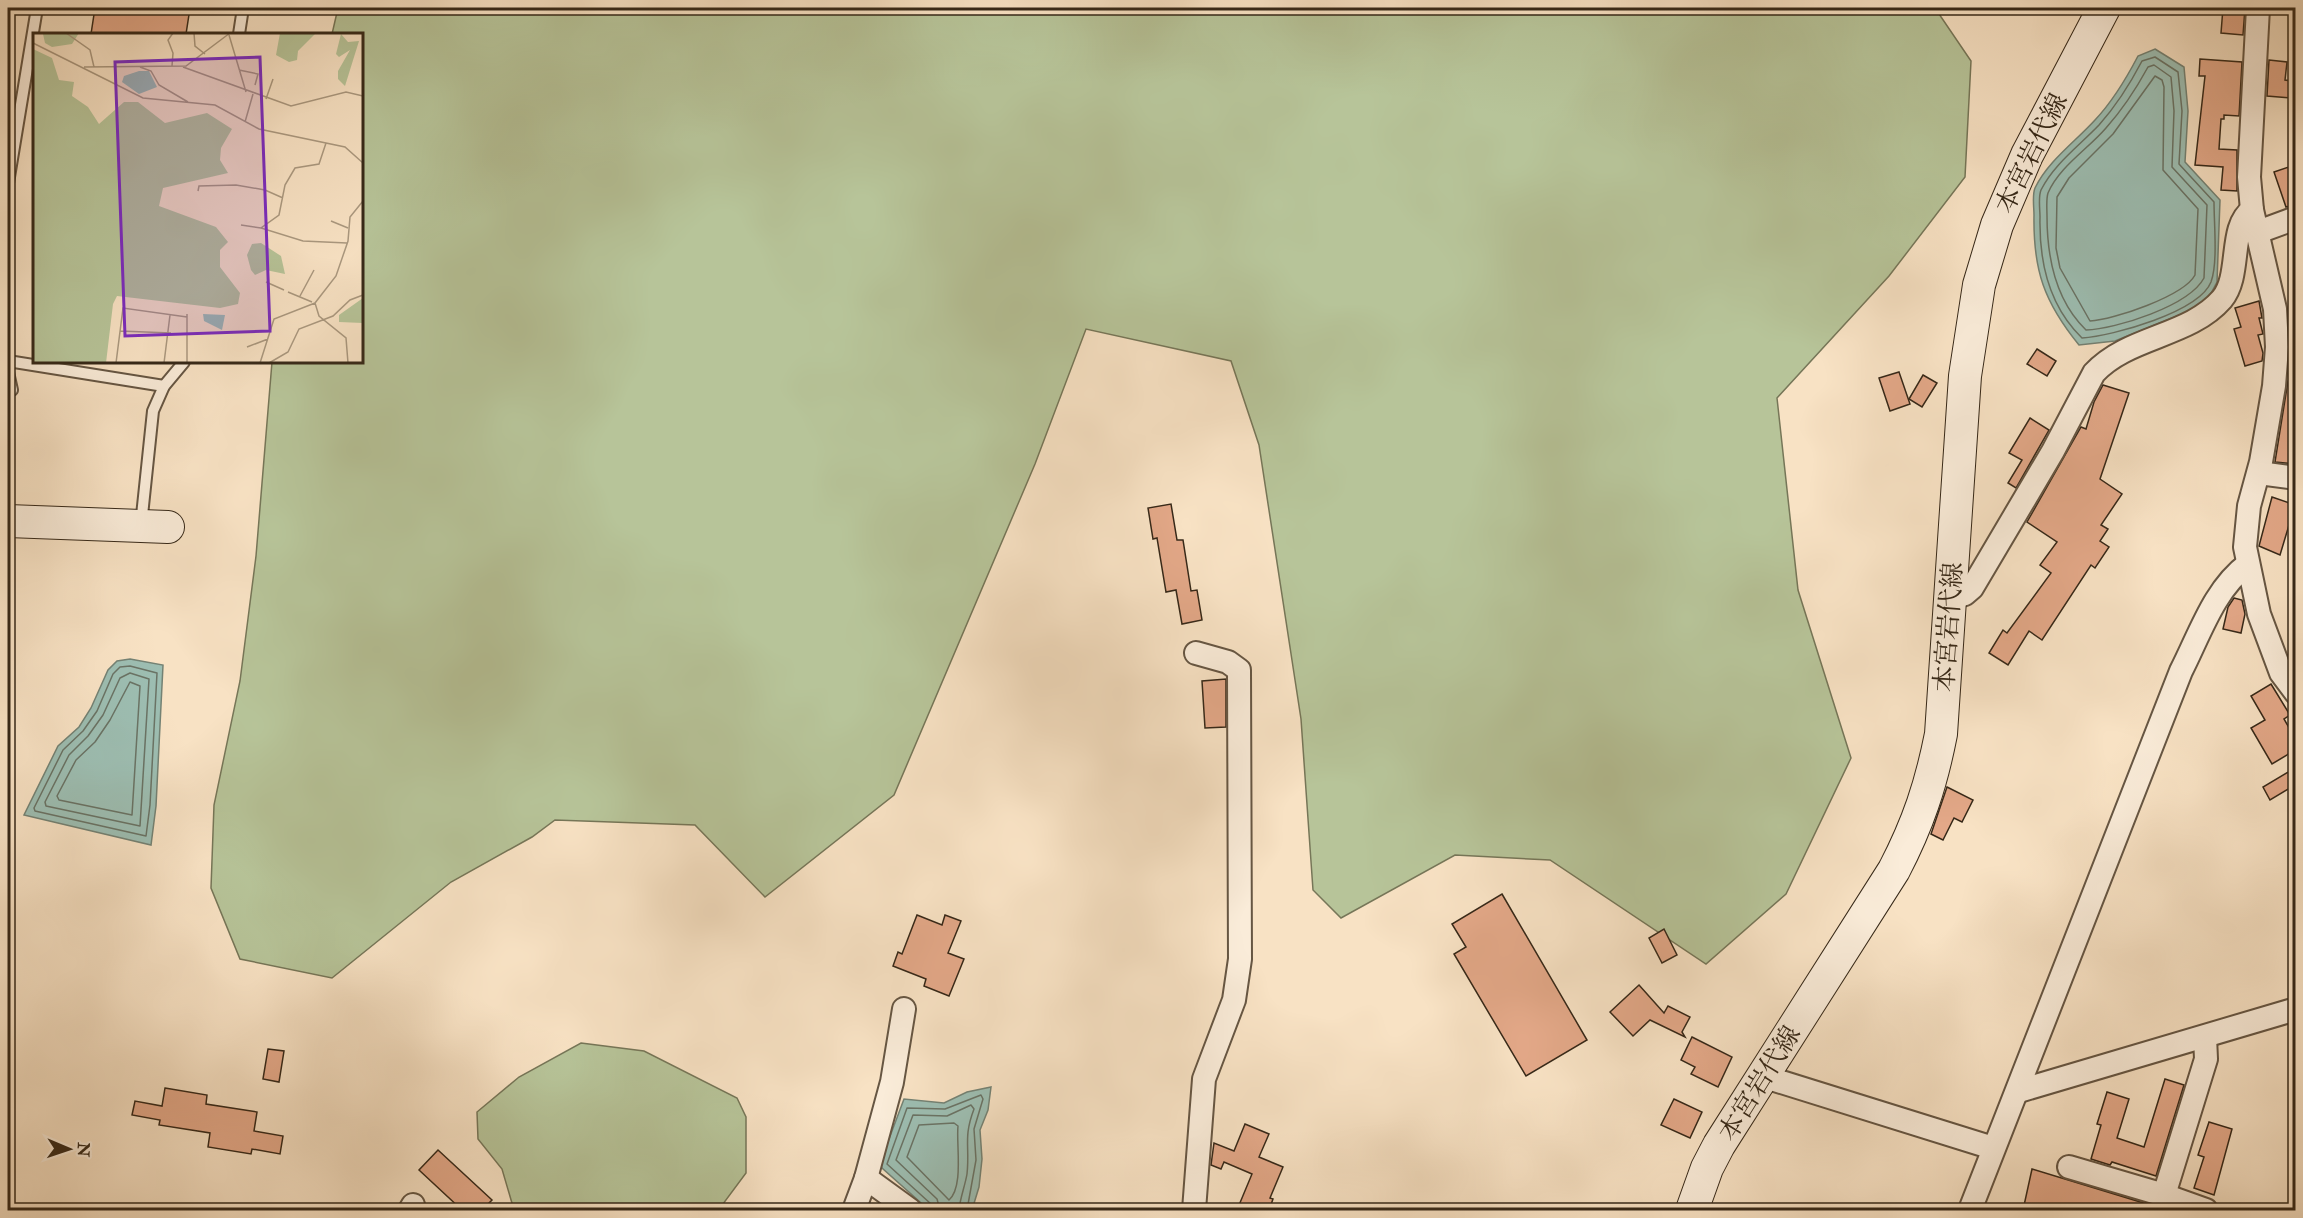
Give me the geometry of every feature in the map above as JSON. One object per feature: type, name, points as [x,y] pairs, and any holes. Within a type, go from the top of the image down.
[{"type":"main road","name":"本宮岩代線","points":[[1692,1210],[1707,1168],[1762,1076],[1877,897],[1917,826],[1932,780],[1941,734],[1965,376],[1972,321],[1984,265],[1997,225],[2027,155],[2104,8]]},
{"type":"main road","points":[[8,521],[155,526]]},
{"type":"street","points":[[2258,8],[2249,177],[2252,210],[2275,309],[2277,347],[2274,386],[2259,473],[2246,528],[2248,564],[2253,594],[2270,646],[2282,673],[2295,693]]},
{"type":"street","points":[[1950,598],[1965,594],[1972,588],[2053,451],[2094,373],[2116,355],[2190,322],[2221,300],[2234,272],[2242,221],[2252,210]]},
{"type":"street","points":[[2258,232],[2295,218]]},
{"type":"street","points":[[2259,473],[2295,478]]},
{"type":"street","points":[[1970,1210],[1993,1148],[2019,1091],[2181,671],[2219,594],[2233,575],[2248,564]]},
{"type":"street","points":[[1194,1210],[1204,1079],[1233,1000],[1240,959],[1239,670],[1228,662],[1196,653]]},
{"type":"street","points":[[854,1210],[866,1178],[892,1082],[904,1009]]},
{"type":"street","points":[[2019,1091],[2295,1009]]},
{"type":"street","points":[[2164,1195],[2206,1059],[2205,1037]]},
{"type":"street","points":[[1762,1076],[1993,1148]]},
{"type":"street","points":[[2068,1167],[2164,1195],[2206,1210]]},
{"type":"street","points":[[866,1178],[910,1210]]},
{"type":"lane","points":[[8,183],[37,8]]},
{"type":"lane","points":[[239,33],[243,8]]},
{"type":"lane","points":[[8,361],[164,386]]},
{"type":"lane","points":[[155,526],[153,411],[164,386],[183,363]]},
{"type":"lane","points":[[8,372],[12,390]]},
{"type":"green space","points":[[338,8],[1935,8],[1971,61],[1965,177],[1889,276],[1777,398],[1798,590],[1851,758],[1786,894],[1706,964],[1550,860],[1455,855],[1341,918],[1313,890],[1301,719],[1259,445],[1231,361],[1086,329],[1035,464],[894,795],[765,897],[695,825],[555,820],[532,837],[451,882],[332,978],[240,959],[211,888],[214,805],[240,681],[256,556],[272,363],[363,363],[363,33],[332,33]]},
{"type":"green space","points":[[581,1043],[644,1051],[737,1098],[746,1117],[746,1173],[723,1204],[712,1210],[514,1210],[502,1169],[478,1139],[477,1112],[519,1077]]},
{"type":"water","points":[[2155,49],[2184,67],[2188,111],[2185,162],[2220,200],[2217,282],[2209,297],[2187,312],[2115,341],[2079,345],[2057,314],[2043,284],[2034,235],[2034,191],[2040,178],[2054,160],[2108,105],[2138,56]]},
{"type":"water","points":[[130,659],[163,665],[156,806],[151,845],[24,815],[58,746],[79,727],[91,708],[108,670],[117,661]]},
{"type":"water","points":[[991,1087],[988,1110],[980,1130],[982,1159],[979,1187],[972,1210],[929,1210],[882,1168],[880,1163],[904,1099],[944,1103],[967,1092]]},
{"type":"building","points":[[95,8],[190,8],[186,33],[91,33]]},
{"type":"building","points":[[2223,8],[2245,8],[2243,35],[2221,33]]},
{"type":"building","points":[[2200,59],[2242,62],[2239,116],[2224,115],[2224,119],[2221,119],[2219,149],[2237,150],[2237,191],[2221,190],[2223,167],[2195,165],[2205,76],[2199,76]]},
{"type":"building","points":[[2269,60],[2287,62],[2285,80],[2293,81],[2291,98],[2267,96]]},
{"type":"building","points":[[2295,165],[2295,205],[2286,207],[2274,172]]},
{"type":"building","points":[[2259,301],[2262,318],[2259,318],[2263,334],[2258,335],[2263,353],[2262,361],[2245,366],[2234,329],[2241,327],[2235,308]]},
{"type":"building","points":[[2037,349],[2056,361],[2047,376],[2027,364]]},
{"type":"building","points":[[1899,372],[1910,404],[1890,411],[1879,378]]},
{"type":"building","points":[[1923,375],[1937,383],[1922,407],[1909,399]]},
{"type":"building","points":[[2288,381],[2295,382],[2295,464],[2275,462]]},
{"type":"building","points":[[2103,385],[2129,393],[2100,479],[2122,494],[2101,525],[2108,529],[2100,541],[2109,547],[2095,568],[2091,565],[2042,640],[2029,631],[2008,665],[1989,653],[2003,630],[2007,633],[2051,573],[2040,565],[2057,542],[2027,522],[2081,427],[2086,429],[2094,402]]},
{"type":"building","points":[[2030,418],[2049,430],[2016,488],[2008,483],[2022,460],[2009,453]]},
{"type":"building","points":[[2272,497],[2295,505],[2280,555],[2259,546]]},
{"type":"building","points":[[1171,504],[1177,540],[1183,540],[1191,591],[1197,590],[1202,620],[1182,624],[1176,590],[1166,592],[1157,538],[1153,539],[1148,508]]},
{"type":"building","points":[[2234,598],[2242,600],[2245,614],[2241,633],[2223,629],[2228,607]]},
{"type":"building","points":[[1226,679],[1226,727],[1205,728],[1202,681]]},
{"type":"building","points":[[2271,684],[2290,715],[2284,719],[2295,738],[2295,750],[2272,764],[2251,728],[2265,720],[2251,696]]},
{"type":"building","points":[[2290,771],[2295,785],[2270,800],[2263,787]]},
{"type":"building","points":[[1947,787],[1973,800],[1962,822],[1954,818],[1943,840],[1931,834]]},
{"type":"building","points":[[1502,894],[1587,1040],[1526,1076],[1454,954],[1466,947],[1452,924]]},
{"type":"building","points":[[917,915],[942,925],[945,915],[961,921],[948,953],[964,959],[949,996],[924,986],[926,979],[893,966],[898,952],[902,954]]},
{"type":"building","points":[[1664,929],[1677,955],[1662,963],[1649,938]]},
{"type":"building","points":[[1639,985],[1664,1013],[1668,1006],[1690,1017],[1682,1032],[1685,1037],[1650,1020],[1633,1036],[1610,1012]]},
{"type":"building","points":[[1692,1037],[1732,1057],[1718,1087],[1691,1074],[1695,1067],[1681,1060]]},
{"type":"building","points":[[268,1049],[284,1051],[279,1082],[263,1079]]},
{"type":"building","points":[[2165,1079],[2184,1085],[2156,1176],[2112,1162],[2110,1165],[2091,1159],[2101,1125],[2097,1124],[2107,1092],[2129,1099],[2117,1138],[2144,1147]]},
{"type":"building","points":[[165,1088],[207,1095],[206,1104],[257,1112],[254,1131],[283,1136],[280,1154],[252,1149],[251,1154],[208,1147],[210,1133],[159,1125],[160,1120],[132,1115],[135,1101],[162,1106]]},
{"type":"building","points":[[1674,1099],[1702,1112],[1690,1138],[1661,1125]]},
{"type":"building","points":[[2209,1122],[2232,1129],[2214,1195],[2194,1188],[2204,1157],[2198,1155]]},
{"type":"building","points":[[1245,1124],[1269,1134],[1259,1157],[1283,1167],[1270,1198],[1273,1199],[1269,1210],[1237,1210],[1252,1174],[1224,1162],[1221,1169],[1211,1165],[1214,1143],[1234,1151]]},
{"type":"building","points":[[438,1150],[492,1200],[482,1210],[462,1210],[419,1170]]},
{"type":"building","points":[[2032,1169],[2160,1208],[2163,1210],[2023,1210]]}]
